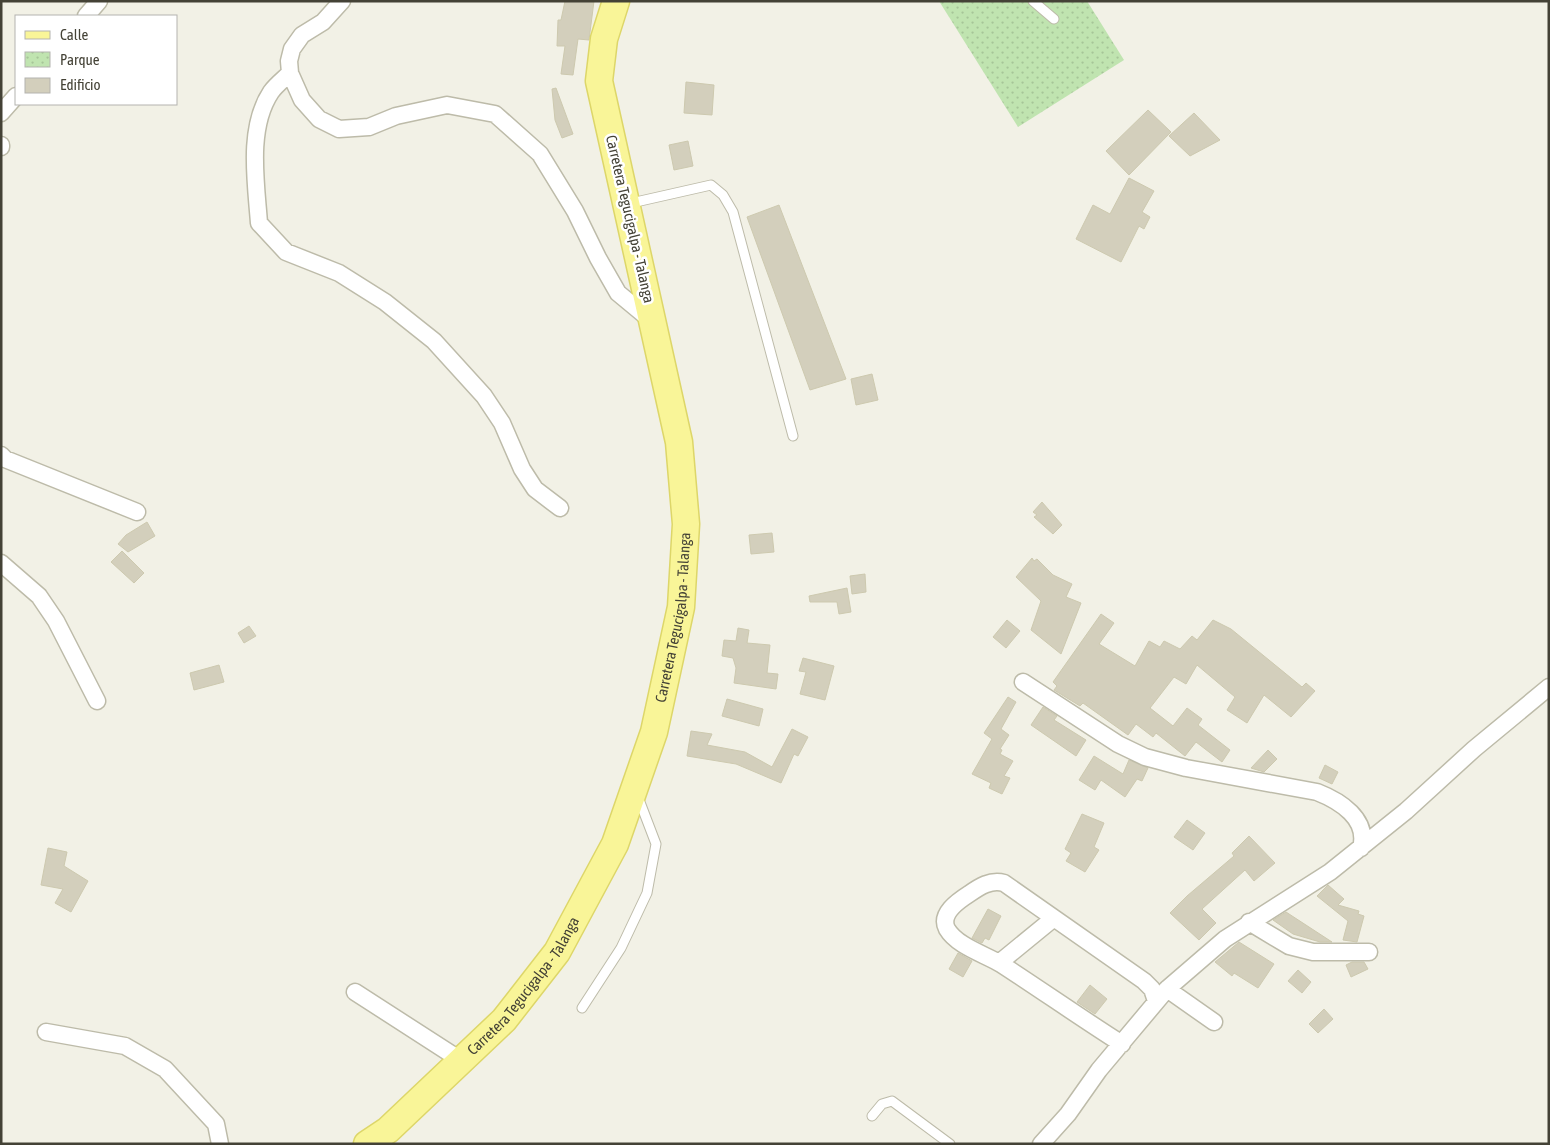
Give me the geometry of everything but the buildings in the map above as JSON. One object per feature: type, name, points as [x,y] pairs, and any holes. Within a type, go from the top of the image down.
[{"type":"main road","name":"Carretera Tegucigalpa - Talanga","points":[[368,1144],[388,1130],[504,1020],[557,952],[615,844],[654,732],[681,607],[686,524],[679,442],[599,81],[604,39],[616,1]]},
{"type":"street","points":[[87,15],[99,1]]},
{"type":"street","points":[[342,1],[331,15],[302,35],[292,49],[290,73],[302,100],[319,119],[339,129],[369,127],[396,116],[447,105],[495,114],[540,154],[575,211],[618,293],[654,323]]},
{"type":"street","points":[[290,73],[272,92],[259,118],[255,158],[258,223],[286,252],[339,273],[385,302],[434,341],[484,396],[502,423],[522,469],[535,489],[560,508]]},
{"type":"street","points":[[1,113],[15,97]]},
{"type":"street","points":[[1,455],[5,459],[137,512]]},
{"type":"street","points":[[1,563],[39,596],[56,621],[97,701]]},
{"type":"street","points":[[1023,682],[1118,744],[1145,758],[1186,768],[1317,792],[1336,799],[1348,809],[1360,826],[1362,833],[1360,848]]},
{"type":"street","points":[[1041,1144],[1068,1114],[1100,1070],[1162,995],[1225,939],[1330,872],[1549,687]]},
{"type":"street","points":[[1122,1044],[999,963],[961,942],[948,930],[945,917],[962,899],[982,886],[997,881],[1004,883],[1144,981],[1152,989],[1214,1022]]},
{"type":"street","points":[[999,963],[1054,918]]},
{"type":"street","points":[[1249,922],[1290,946],[1313,952],[1369,952]]},
{"type":"street","points":[[355,992],[462,1061]]},
{"type":"street","points":[[46,1032],[124,1046],[165,1069],[216,1124],[220,1144]]},
{"type":"lane","points":[[1033,1],[1054,19]]},
{"type":"lane","points":[[627,204],[711,186],[723,195],[733,212],[793,436]]},
{"type":"lane","points":[[582,1008],[621,948],[647,893],[656,844],[634,788]]},
{"type":"lane","points":[[872,1116],[882,1104],[892,1102],[950,1144]]},
{"type":"green space","points":[[939,1],[1087,1],[1124,60],[1018,127]]}]
